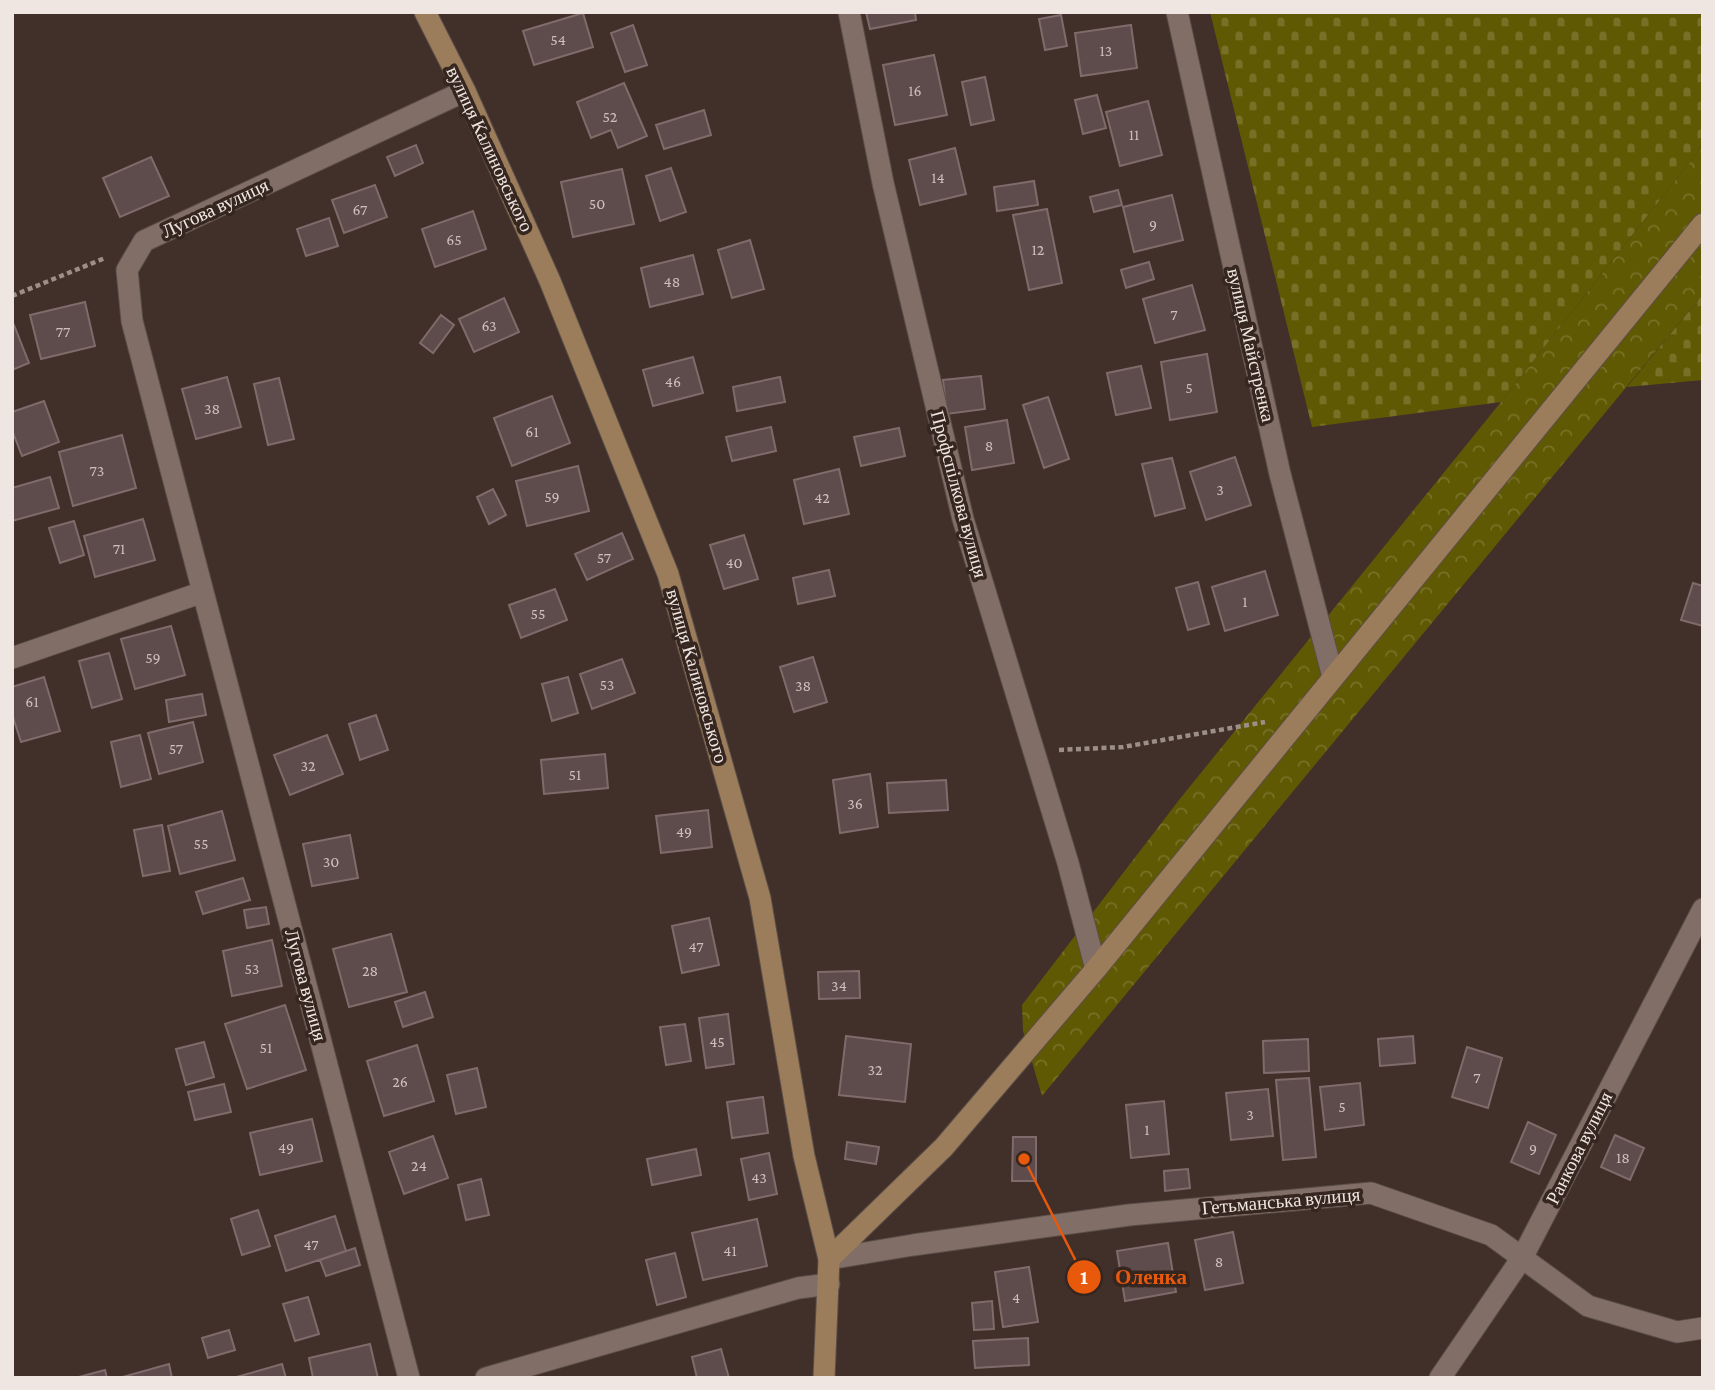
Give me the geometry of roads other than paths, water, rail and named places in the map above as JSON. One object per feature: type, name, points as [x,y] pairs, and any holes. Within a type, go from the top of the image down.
[{"type":"main road","name":"вулиця Калиновського","points":[[425,12],[465,91],[550,281],[668,574],[760,898],[804,1156],[830,1259],[824,1378]]},
{"type":"main road","points":[[830,1259],[944,1147],[1096,969],[1703,224]]},
{"type":"street","name":"Профспілкова вулиця","points":[[849,12],[883,183],[963,519],[1068,863],[1096,969]]},
{"type":"street","name":"вулиця Майстренка","points":[[1177,12],[1280,474],[1333,677]]},
{"type":"street","name":"Лугова вулиця","points":[[410,1378],[132,321],[127,270],[144,241],[465,91]]},
{"type":"street","points":[[12,658],[203,592]]},
{"type":"street","name":"Ранкова вулиця","points":[[1440,1378],[1522,1258],[1703,909]]},
{"type":"street","name":"Гетьманська вулиця","points":[[830,1259],[1129,1214],[1371,1193],[1490,1235],[1588,1306],[1677,1332],[1703,1328]]},
{"type":"street","points":[[486,1378],[798,1288],[830,1284]]},
{"type":"place","name":"Оленка","points":[[1024,1159]]}]
